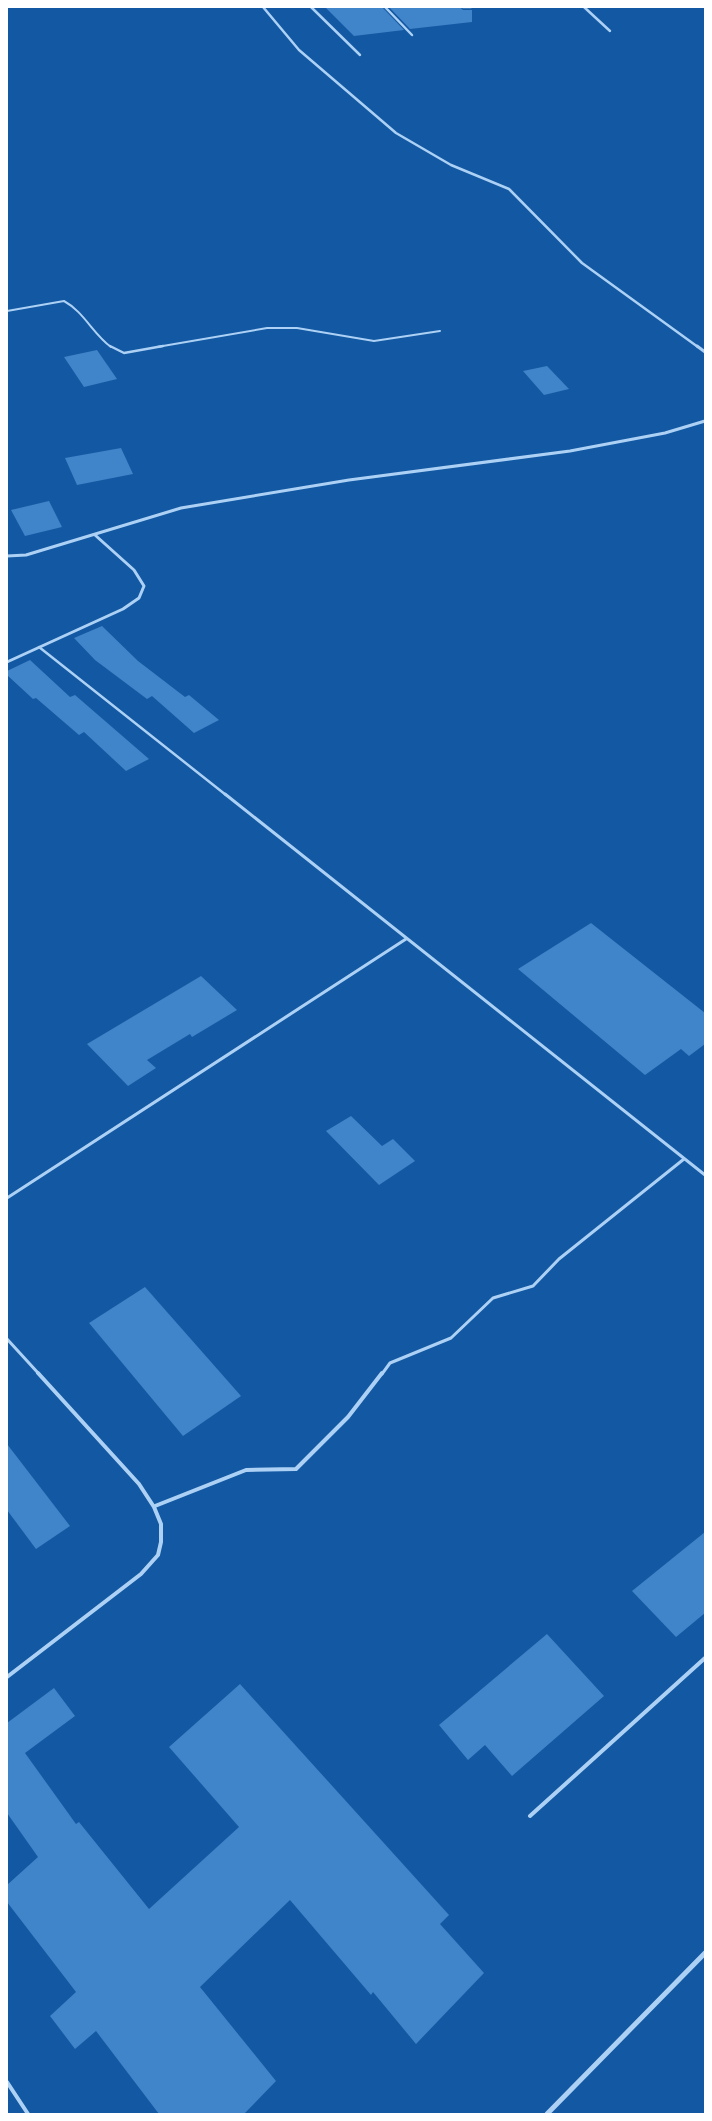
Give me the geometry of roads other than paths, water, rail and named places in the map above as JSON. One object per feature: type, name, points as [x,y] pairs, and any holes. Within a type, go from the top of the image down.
[{"type":"street","points":[[263,7],[299,50],[396,133],[451,165],[509,189],[582,263],[705,352]]},
{"type":"street","points":[[311,7],[360,55]]},
{"type":"street","points":[[385,7],[412,35]]},
{"type":"street","points":[[463,7],[471,7]]},
{"type":"street","points":[[584,7],[610,31]]},
{"type":"street","points":[[7,556],[26,555],[95,535],[147,517],[219,501],[349,480],[570,451],[665,433],[705,421]]},
{"type":"street","points":[[7,662],[123,609],[139,598],[144,586],[134,570],[95,535]]},
{"type":"street","points":[[547,2114],[705,1953]]},
{"type":"lane","points":[[7,311],[64,301],[75,307],[109,347],[124,353],[267,328],[297,328],[374,341],[440,331]]},
{"type":"lane","points":[[39,647],[705,1175]]},
{"type":"lane","points":[[7,1198],[406,939]]},
{"type":"lane","points":[[155,1506],[246,1470],[296,1469],[348,1417],[390,1363],[451,1338],[493,1298],[533,1286],[559,1259],[684,1158]]},
{"type":"lane","points":[[7,1339],[139,1484],[155,1506],[162,1532],[158,1553],[141,1574],[7,1677]]},
{"type":"lane","points":[[530,1816],[705,1658]]},
{"type":"lane","points":[[7,2082],[28,2114]]}]
